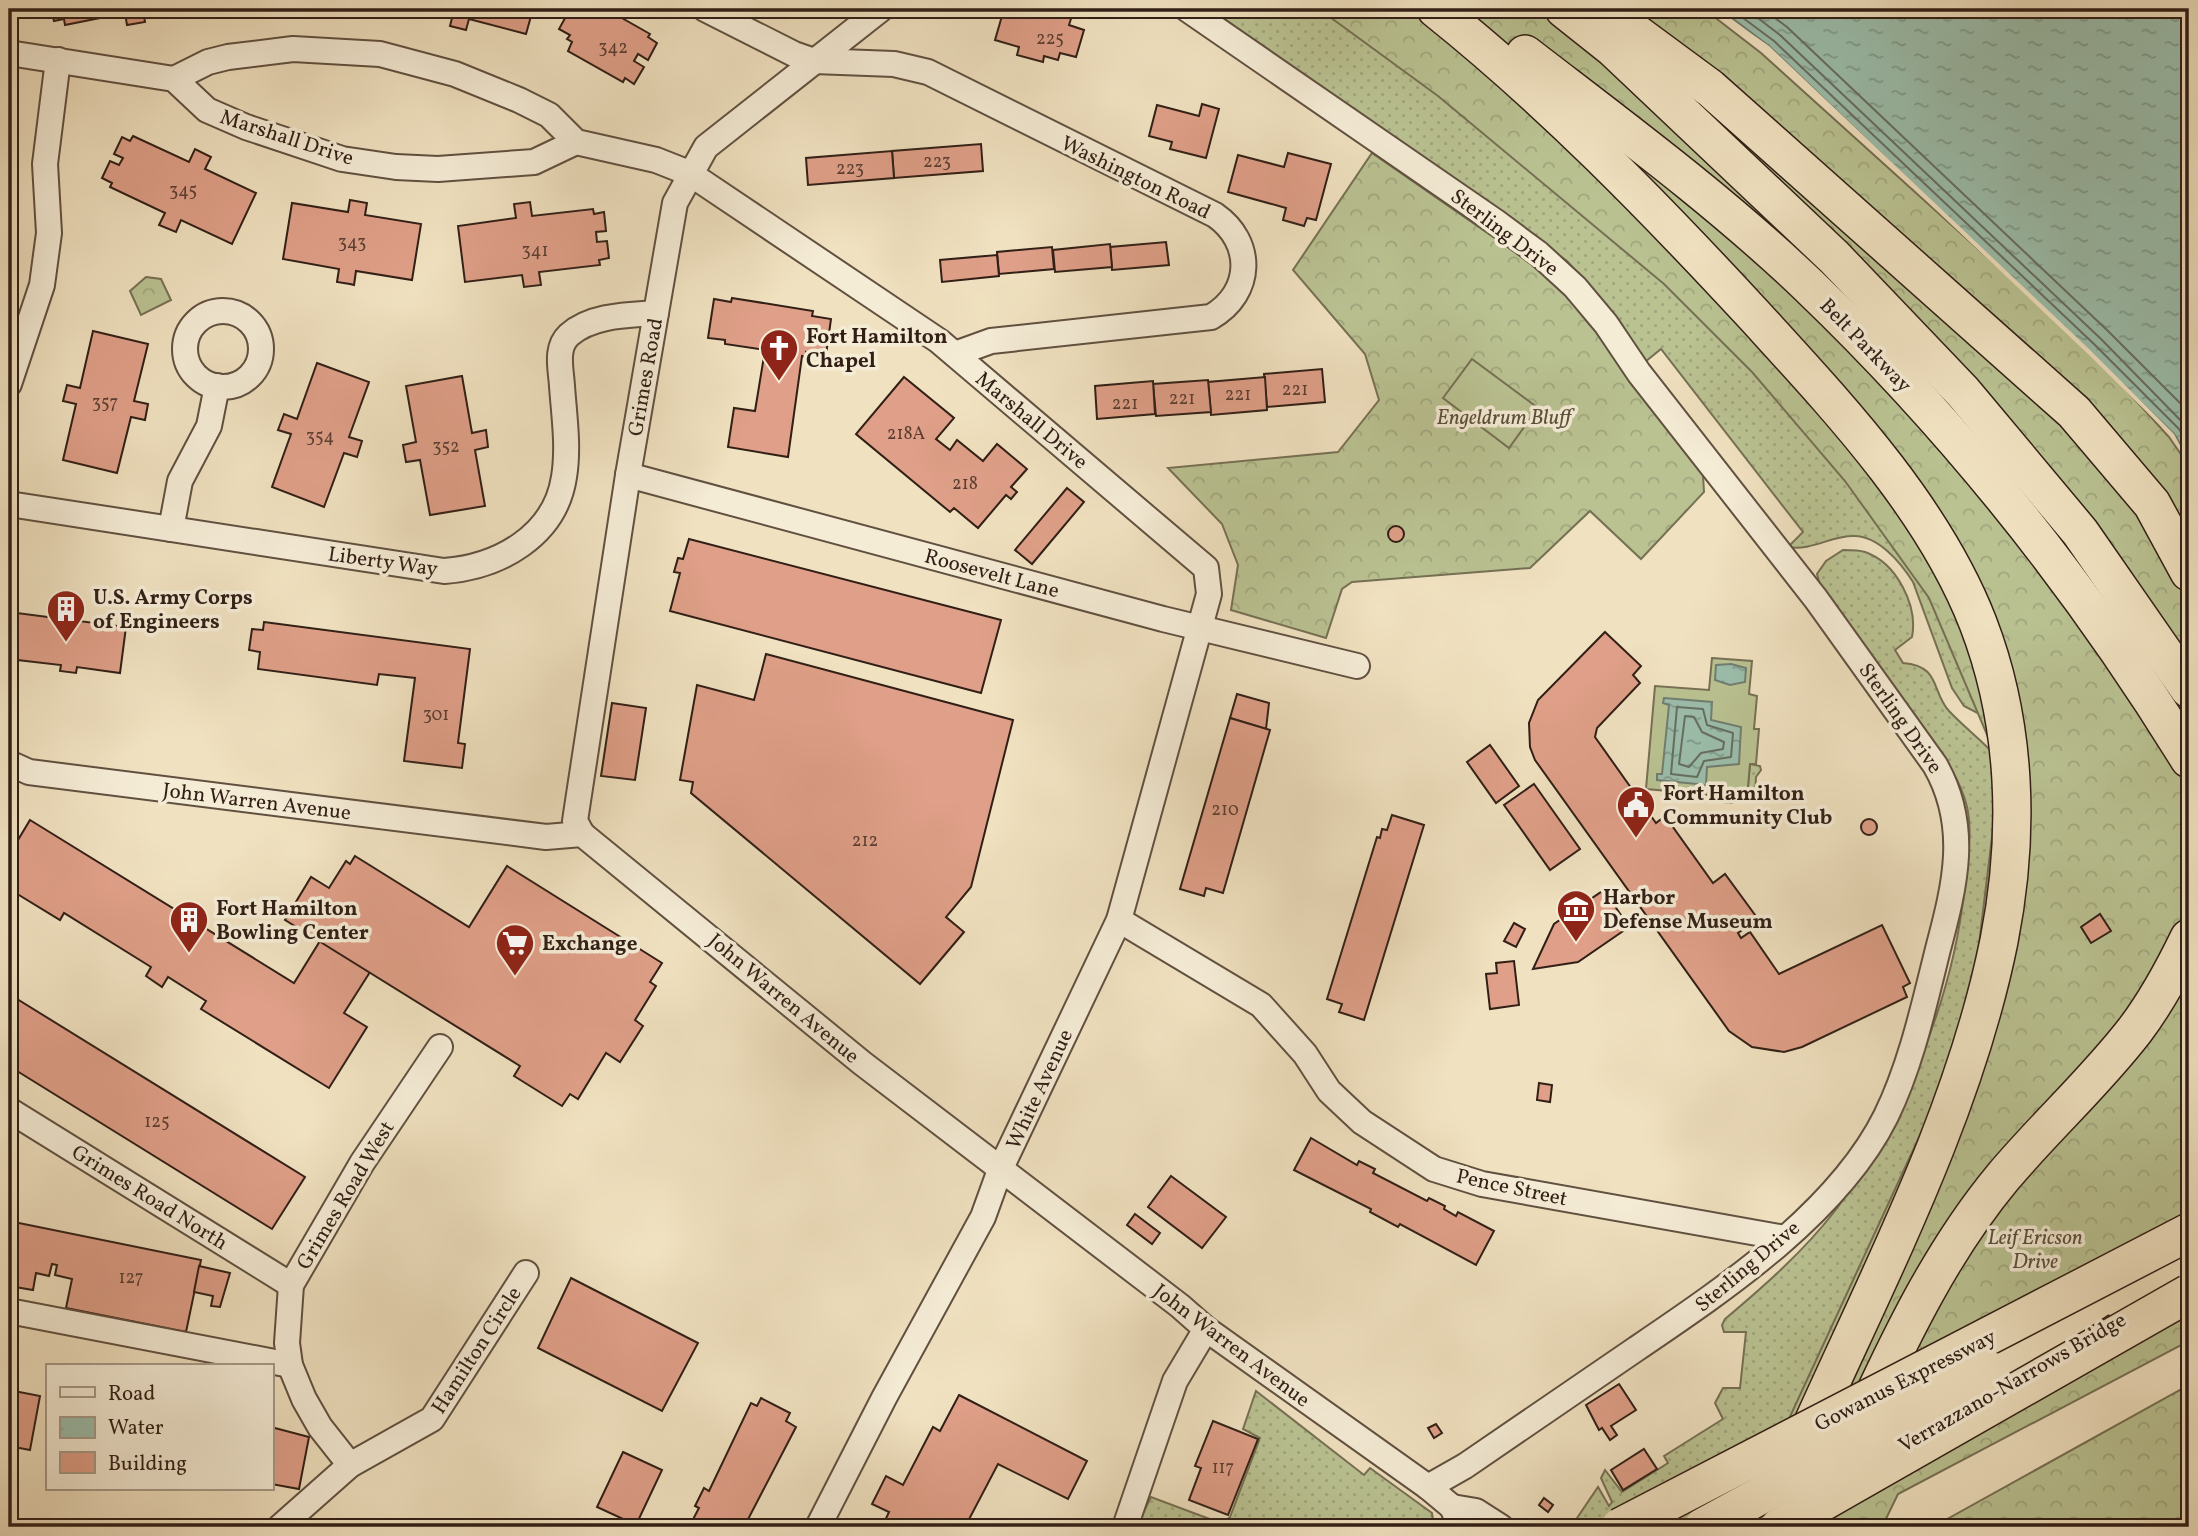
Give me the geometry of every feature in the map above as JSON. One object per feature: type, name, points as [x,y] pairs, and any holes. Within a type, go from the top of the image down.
[{"type":"highway","points":[[1436,9],[1541,97],[1683,239],[1804,369],[1904,491],[1946,555],[1968,599],[1991,660],[2007,733],[2013,830],[2006,900],[2000,939],[1971,1054],[1934,1152],[1766,1527]]},
{"type":"highway","name":"Belt Parkway","points":[[1462,9],[1660,157],[1806,284],[1876,354],[2036,540],[2125,659],[2189,759]]},
{"type":"highway","name":"Belt Parkway","points":[[1564,9],[1613,48],[1834,257],[1963,393],[2080,532],[2189,689]]},
{"type":"highway","points":[[1604,9],[1710,88],[2001,344],[2074,412],[2126,470],[2164,522],[2189,572]]},
{"type":"highway","points":[[2080,532],[2189,660]]},
{"type":"highway","points":[[1813,1527],[1907,1325],[1948,1254],[2003,1178],[2135,1030],[2164,989],[2189,938]]},
{"type":"highway","name":"Gowanus Expressway","points":[[1620,1527],[2189,1232]]},
{"type":"highway","points":[[1989,1370],[2189,1240]]},
{"type":"highway","name":"Verrazzano-Narrows Bridge","points":[[1989,1370],[2189,1261]]},
{"type":"highway","points":[[1703,1527],[1989,1370],[2189,1278]]},
{"type":"highway","name":"Verrazzano-Narrows Bridge","points":[[1835,1486],[2189,1278]]},
{"type":"highway","points":[[1779,1527],[2189,1293]]},
{"type":"highway","points":[[1737,1527],[1835,1486]]},
{"type":"highway","points":[[1772,1527],[1835,1486]]},
{"type":"street","points":[[705,9],[794,54],[814,61]]},
{"type":"street","name":"Grimes Road","points":[[582,834],[575,821],[628,475],[675,203],[689,173],[706,147],[881,9]]},
{"type":"street","name":"Sterling Drive","points":[[1187,9],[1496,222],[1539,254],[1575,287],[1606,324],[1727,488],[1816,599],[1950,790],[1956,835],[1955,878],[1931,979],[1885,1117],[1846,1178],[1784,1238],[1718,1295],[1465,1466],[1428,1487]]},
{"type":"street","points":[[9,53],[174,79],[208,62],[293,49],[380,54],[455,74],[519,100],[549,115],[576,142]]},
{"type":"street","points":[[9,384],[42,285],[49,233],[45,164],[58,61]]},
{"type":"street","name":"Washington Road","points":[[814,61],[894,64],[928,72],[1214,215],[1228,224],[1244,254],[1241,285],[1233,299],[1211,317],[991,341],[956,354]]},
{"type":"street","name":"Marshall Drive","points":[[174,79],[207,110],[294,143],[355,161],[438,169],[534,162],[576,142],[656,160],[689,173],[720,191],[956,354],[1198,559],[1206,568],[1209,594],[1200,627]]},
{"type":"street","name":"Liberty Way","points":[[9,504],[444,571],[471,569],[527,542],[546,522],[558,500],[564,478],[566,449],[559,352],[567,336],[586,324],[610,318],[656,313]]},
{"type":"street","points":[[171,528],[180,481],[209,426],[217,386]]},
{"type":"street","name":"Roosevelt Lane","points":[[628,475],[1357,666]]},
{"type":"street","name":"White Avenue","points":[[818,1527],[884,1398],[976,1231],[992,1198],[1000,1170],[1119,920],[1200,627]]},
{"type":"street","name":"John Warren Avenue","points":[[9,763],[29,772],[217,797],[546,837],[582,834],[862,1063],[1180,1306],[1206,1329],[1428,1487],[1456,1517],[1476,1511],[1501,1527]]},
{"type":"street","name":"Pence Street","points":[[1119,920],[1261,1005],[1305,1054],[1329,1091],[1362,1122],[1434,1169],[1482,1184],[1784,1238]]},
{"type":"street","name":"Grimes Road West","points":[[350,1465],[320,1427],[304,1399],[290,1365],[287,1343],[291,1285],[362,1163],[440,1047]]},
{"type":"street","name":"Grimes Road North","points":[[9,1110],[291,1285]]},
{"type":"street","name":"Hamilton Circle","points":[[280,1527],[350,1465],[432,1419],[526,1273]]},
{"type":"street","points":[[9,1311],[290,1365]]},
{"type":"street","points":[[1125,1527],[1175,1381],[1206,1329]]},
{"type":"green space","points":[[1208,9],[1404,9],[1885,495],[1989,719],[1964,706],[1952,688],[1913,582],[1888,552],[1871,540],[1853,536],[1805,547],[1788,547],[1803,532],[1661,349],[1645,362],[1619,320],[1567,261]]},
{"type":"green space","name":"Leif Ericson Drive","points":[[1319,9],[1704,9],[1761,53],[2090,350],[2169,437],[2189,466],[2189,1341],[1898,1494],[1882,1527],[1739,1527],[1939,1094],[1968,1000],[1979,944],[1995,812],[1991,744],[1929,598],[1845,481],[1752,372],[1664,284],[1438,96]]},
{"type":"green space","name":"Engeldrum Bluff","points":[[1372,153],[1545,273],[1584,312],[1703,475],[1704,492],[1641,559],[1590,511],[1530,568],[1352,582],[1342,589],[1326,638],[1231,610],[1238,565],[1222,524],[1168,468],[1338,452],[1379,400],[1365,354],[1293,270]]},
{"type":"green space","points":[[146,277],[161,279],[171,300],[141,315],[130,291]]},
{"type":"green space","points":[[1472,359],[1538,408],[1509,448],[1443,398]]},
{"type":"green space","points":[[1843,550],[1863,551],[1887,566],[1896,576],[1908,599],[1913,625],[1912,637],[1895,650],[1903,663],[1915,665],[1930,674],[1949,711],[1994,754],[1997,798],[1979,964],[1944,1090],[1749,1527],[1571,1527],[1598,1487],[1609,1506],[1612,1502],[1601,1478],[1605,1470],[1622,1492],[1668,1463],[1664,1456],[1723,1419],[1715,1403],[1723,1388],[1740,1388],[1746,1332],[1724,1332],[1722,1325],[1725,1319],[1796,1255],[1834,1212],[1858,1178],[1902,1101],[1936,1018],[1948,975],[1958,933],[1968,860],[1967,807],[1958,781],[1943,757],[1822,593],[1817,574],[1826,561]]},
{"type":"green space","points":[[1712,658],[1752,661],[1749,694],[1757,696],[1754,729],[1759,729],[1756,764],[1750,764],[1747,798],[1646,789],[1655,686],[1709,690]]},
{"type":"green space","points":[[1750,764],[1760,766],[1761,770],[1756,777],[1755,795],[1751,799],[1747,798]]},
{"type":"green space","points":[[1679,792],[1732,797],[1732,803],[1679,798]]},
{"type":"green space","points":[[2189,1385],[2189,1527],[1934,1527],[1940,1523]]},
{"type":"green space","points":[[1256,1391],[1364,1475],[1370,1468],[1432,1513],[1434,1527],[1136,1527],[1151,1497],[1223,1524],[1230,1517],[1260,1438],[1243,1429]]},
{"type":"water","points":[[1720,9],[2189,9],[2189,459],[2174,434],[1769,46]]},
{"type":"water","points":[[1731,664],[1746,668],[1745,682],[1730,685],[1715,680],[1716,665]]},
{"type":"water","points":[[1664,698],[1712,702],[1711,720],[1741,727],[1739,764],[1707,767],[1706,785],[1657,780],[1657,774],[1662,774],[1669,705],[1663,703]]},
{"type":"pier","points":[[1716,9],[1769,46],[2090,350],[2174,434],[2189,463],[2171,436],[2087,353],[1766,49]]},
{"type":"building","points":[[51,9],[143,9],[145,22],[127,25],[125,13],[65,25],[64,19],[54,21]]},
{"type":"building","points":[[434,9],[533,9],[526,34],[469,19],[466,30],[450,26],[453,14]]},
{"type":"building","points":[[570,9],[581,15],[585,9],[606,9],[650,34],[648,37],[657,43],[648,60],[638,54],[634,61],[644,67],[634,84],[625,78],[623,82],[568,51],[572,42],[567,39],[570,35],[559,29]]},
{"type":"building","points":[[1004,9],[1074,9],[1069,25],[1084,30],[1076,57],[1060,53],[1058,60],[1044,56],[1043,62],[1017,55],[1019,47],[995,40]]},
{"type":"building","points":[[1202,104],[1219,109],[1206,158],[1170,149],[1172,142],[1149,136],[1157,105],[1199,116]]},
{"type":"building","points":[[133,136],[189,162],[195,149],[211,157],[205,169],[256,193],[232,244],[181,220],[176,232],[159,225],[165,213],[110,187],[112,183],[102,178],[110,161],[119,165],[123,158],[114,154],[122,137],[130,141]]},
{"type":"building","points":[[981,144],[983,171],[894,178],[892,151]]},
{"type":"building","points":[[892,151],[894,178],[808,185],[806,158]]},
{"type":"building","points":[[1288,153],[1331,164],[1316,220],[1307,218],[1304,226],[1283,220],[1286,208],[1228,192],[1238,155],[1284,167]]},
{"type":"building","points":[[350,200],[367,203],[365,215],[421,224],[412,280],[356,271],[354,285],[337,282],[339,269],[283,259],[292,203],[348,212]]},
{"type":"building","points":[[530,202],[532,216],[593,209],[594,214],[604,212],[606,231],[596,232],[597,242],[607,241],[609,258],[599,260],[600,265],[539,272],[541,285],[524,287],[522,275],[465,282],[458,226],[516,218],[514,204]]},
{"type":"building","points":[[1166,242],[1169,265],[1112,270],[1110,247]]},
{"type":"building","points":[[1110,244],[1112,267],[1055,272],[1053,250]]},
{"type":"building","points":[[1052,247],[1054,269],[999,274],[997,252]]},
{"type":"building","points":[[997,255],[999,276],[942,282],[940,260]]},
{"type":"building","name":"Fort Hamilton Chapel","points":[[732,298],[813,311],[812,316],[831,319],[826,355],[806,352],[806,357],[802,356],[788,457],[728,447],[734,408],[755,411],[765,350],[725,344],[725,340],[708,338],[714,299],[731,302]]},
{"type":"building","points":[[93,331],[148,344],[134,401],[148,404],[145,420],[131,417],[117,473],[63,460],[76,404],[63,401],[67,385],[80,388]]},
{"type":"building","points":[[317,363],[369,382],[349,437],[362,441],[357,457],[344,453],[324,507],[272,487],[291,434],[278,430],[284,414],[297,419]]},
{"type":"building","points":[[1322,369],[1325,402],[1267,407],[1264,374]]},
{"type":"building","points":[[462,376],[472,433],[486,430],[488,447],[475,450],[485,506],[430,515],[420,460],[406,462],[403,445],[416,442],[406,386]]},
{"type":"building","points":[[904,377],[954,418],[936,439],[950,450],[957,440],[983,461],[997,444],[1027,469],[1011,487],[1017,492],[1011,499],[1006,495],[978,528],[954,508],[950,512],[856,434]]},
{"type":"building","points":[[1265,377],[1267,410],[1211,415],[1208,382]]},
{"type":"building","points":[[1208,380],[1211,412],[1156,416],[1153,384]]},
{"type":"building","points":[[1153,381],[1155,414],[1097,419],[1095,386]]},
{"type":"building","points":[[1067,488],[1084,502],[1032,564],[1015,550]]},
{"type":"building","points":[[1396,526],[1404,534],[1396,542],[1388,534]]},
{"type":"building","points":[[689,539],[1001,620],[981,693],[670,611],[680,573],[674,572],[678,558],[683,559]]},
{"type":"building","name":"U.S. Army Corps of Engineers","points":[[9,612],[126,627],[120,673],[77,667],[76,673],[60,671],[61,665],[9,659]]},
{"type":"building","points":[[264,622],[470,649],[458,743],[465,744],[462,768],[404,761],[415,678],[379,674],[377,685],[258,669],[260,652],[249,650],[252,629],[263,630]]},
{"type":"building","name":"Fort Hamilton Community Club","points":[[1605,632],[1641,666],[1633,675],[1640,683],[1597,728],[1595,737],[1656,823],[1665,816],[1713,883],[1725,874],[1758,919],[1738,933],[1741,938],[1750,932],[1779,974],[1882,925],[1910,983],[1903,987],[1907,997],[1802,1047],[1784,1052],[1752,1047],[1729,1031],[1535,760],[1530,747],[1529,723],[1538,700]]},
{"type":"building","points":[[766,654],[1013,720],[971,887],[946,917],[964,932],[920,984],[691,793],[693,782],[680,780],[697,685],[754,700]]},
{"type":"building","points":[[1237,694],[1269,703],[1266,729],[1230,718]]},
{"type":"building","points":[[612,703],[646,708],[635,780],[601,776]]},
{"type":"building","points":[[1230,718],[1270,730],[1223,893],[1206,888],[1204,896],[1180,889]]},
{"type":"building","points":[[1490,745],[1519,786],[1496,803],[1467,762]]},
{"type":"building","points":[[1534,784],[1580,849],[1550,870],[1504,805]]},
{"type":"building","points":[[1392,815],[1424,825],[1364,1020],[1339,1012],[1342,1004],[1327,999],[1377,837],[1380,838],[1382,829],[1387,830]]},
{"type":"building","points":[[1869,819],[1877,827],[1869,835],[1861,827]]},
{"type":"building","name":"Fort Hamilton Bowling Center","points":[[30,820],[294,983],[320,941],[370,972],[344,1013],[367,1027],[329,1088],[201,1009],[206,1001],[168,977],[162,987],[146,976],[151,967],[64,913],[60,920],[14,892],[18,885],[9,879],[9,855]]},
{"type":"building","name":"Exchange","points":[[355,856],[469,927],[507,866],[662,963],[650,982],[656,986],[635,1020],[643,1026],[620,1062],[606,1053],[578,1099],[570,1094],[562,1106],[514,1076],[520,1066],[285,920],[311,877],[329,888],[346,861],[350,864]]},
{"type":"building","name":"Harbor Defense Museum","points":[[1604,890],[1629,927],[1578,962],[1533,969],[1554,924]]},
{"type":"building","points":[[2100,914],[2111,931],[2091,943],[2081,927]]},
{"type":"building","points":[[1514,923],[1525,929],[1516,947],[1504,941]]},
{"type":"building","points":[[1514,961],[1519,1005],[1490,1009],[1486,974],[1497,973],[1496,963]]},
{"type":"building","points":[[9,994],[305,1177],[272,1229],[9,1066]]},
{"type":"building","points":[[1539,1083],[1552,1085],[1550,1102],[1537,1100]]},
{"type":"building","points":[[1311,1138],[1357,1165],[1359,1161],[1375,1169],[1373,1173],[1427,1201],[1429,1198],[1445,1206],[1444,1209],[1456,1216],[1458,1212],[1494,1231],[1476,1265],[1400,1224],[1398,1227],[1370,1212],[1371,1209],[1294,1170]]},
{"type":"building","points":[[1171,1176],[1226,1217],[1202,1248],[1148,1207]]},
{"type":"building","points":[[1135,1214],[1160,1233],[1152,1244],[1127,1225]]},
{"type":"building","points":[[9,1221],[201,1260],[186,1332],[66,1308],[72,1279],[55,1275],[57,1265],[52,1264],[49,1276],[36,1273],[33,1290],[9,1286]]},
{"type":"building","points":[[199,1266],[230,1273],[220,1307],[211,1306],[213,1296],[194,1292]]},
{"type":"building","points":[[571,1278],[698,1343],[662,1411],[538,1348]]},
{"type":"building","points":[[1619,1384],[1636,1410],[1611,1426],[1617,1435],[1610,1440],[1602,1428],[1599,1430],[1586,1405]]},
{"type":"building","points":[[9,1390],[40,1396],[30,1450],[9,1446]]},
{"type":"building","points":[[959,1395],[1087,1461],[1068,1499],[998,1464],[966,1525],[970,1527],[882,1527],[889,1512],[872,1504],[886,1476],[903,1485],[933,1427],[940,1431]]},
{"type":"building","points":[[761,1398],[790,1413],[786,1421],[796,1427],[744,1527],[689,1527],[699,1508],[695,1506],[704,1488],[709,1491],[751,1403],[757,1406]]},
{"type":"building","points":[[1213,1421],[1258,1439],[1228,1515],[1189,1500],[1201,1468],[1195,1466]]},
{"type":"building","points":[[1436,1424],[1442,1433],[1434,1438],[1428,1428]]},
{"type":"building","points":[[273,1428],[309,1437],[299,1489],[273,1484]]},
{"type":"building","points":[[1644,1449],[1657,1469],[1623,1490],[1611,1470]]},
{"type":"building","points":[[623,1452],[662,1470],[636,1525],[597,1507]]},
{"type":"building","points":[[1544,1498],[1553,1505],[1548,1512],[1539,1505]]},
{"type":"place","name":"Fort Hamilton Chapel","points":[[779,382]]},
{"type":"place","name":"U.S. Army Corps of Engineers","points":[[66,643]]},
{"type":"place","name":"Fort Hamilton Community Club","points":[[1636,839]]},
{"type":"place","name":"Harbor Defense Museum","points":[[1576,943]]},
{"type":"place","name":"Fort Hamilton Bowling Center","points":[[189,954]]},
{"type":"place","name":"Exchange","points":[[515,977]]}]
